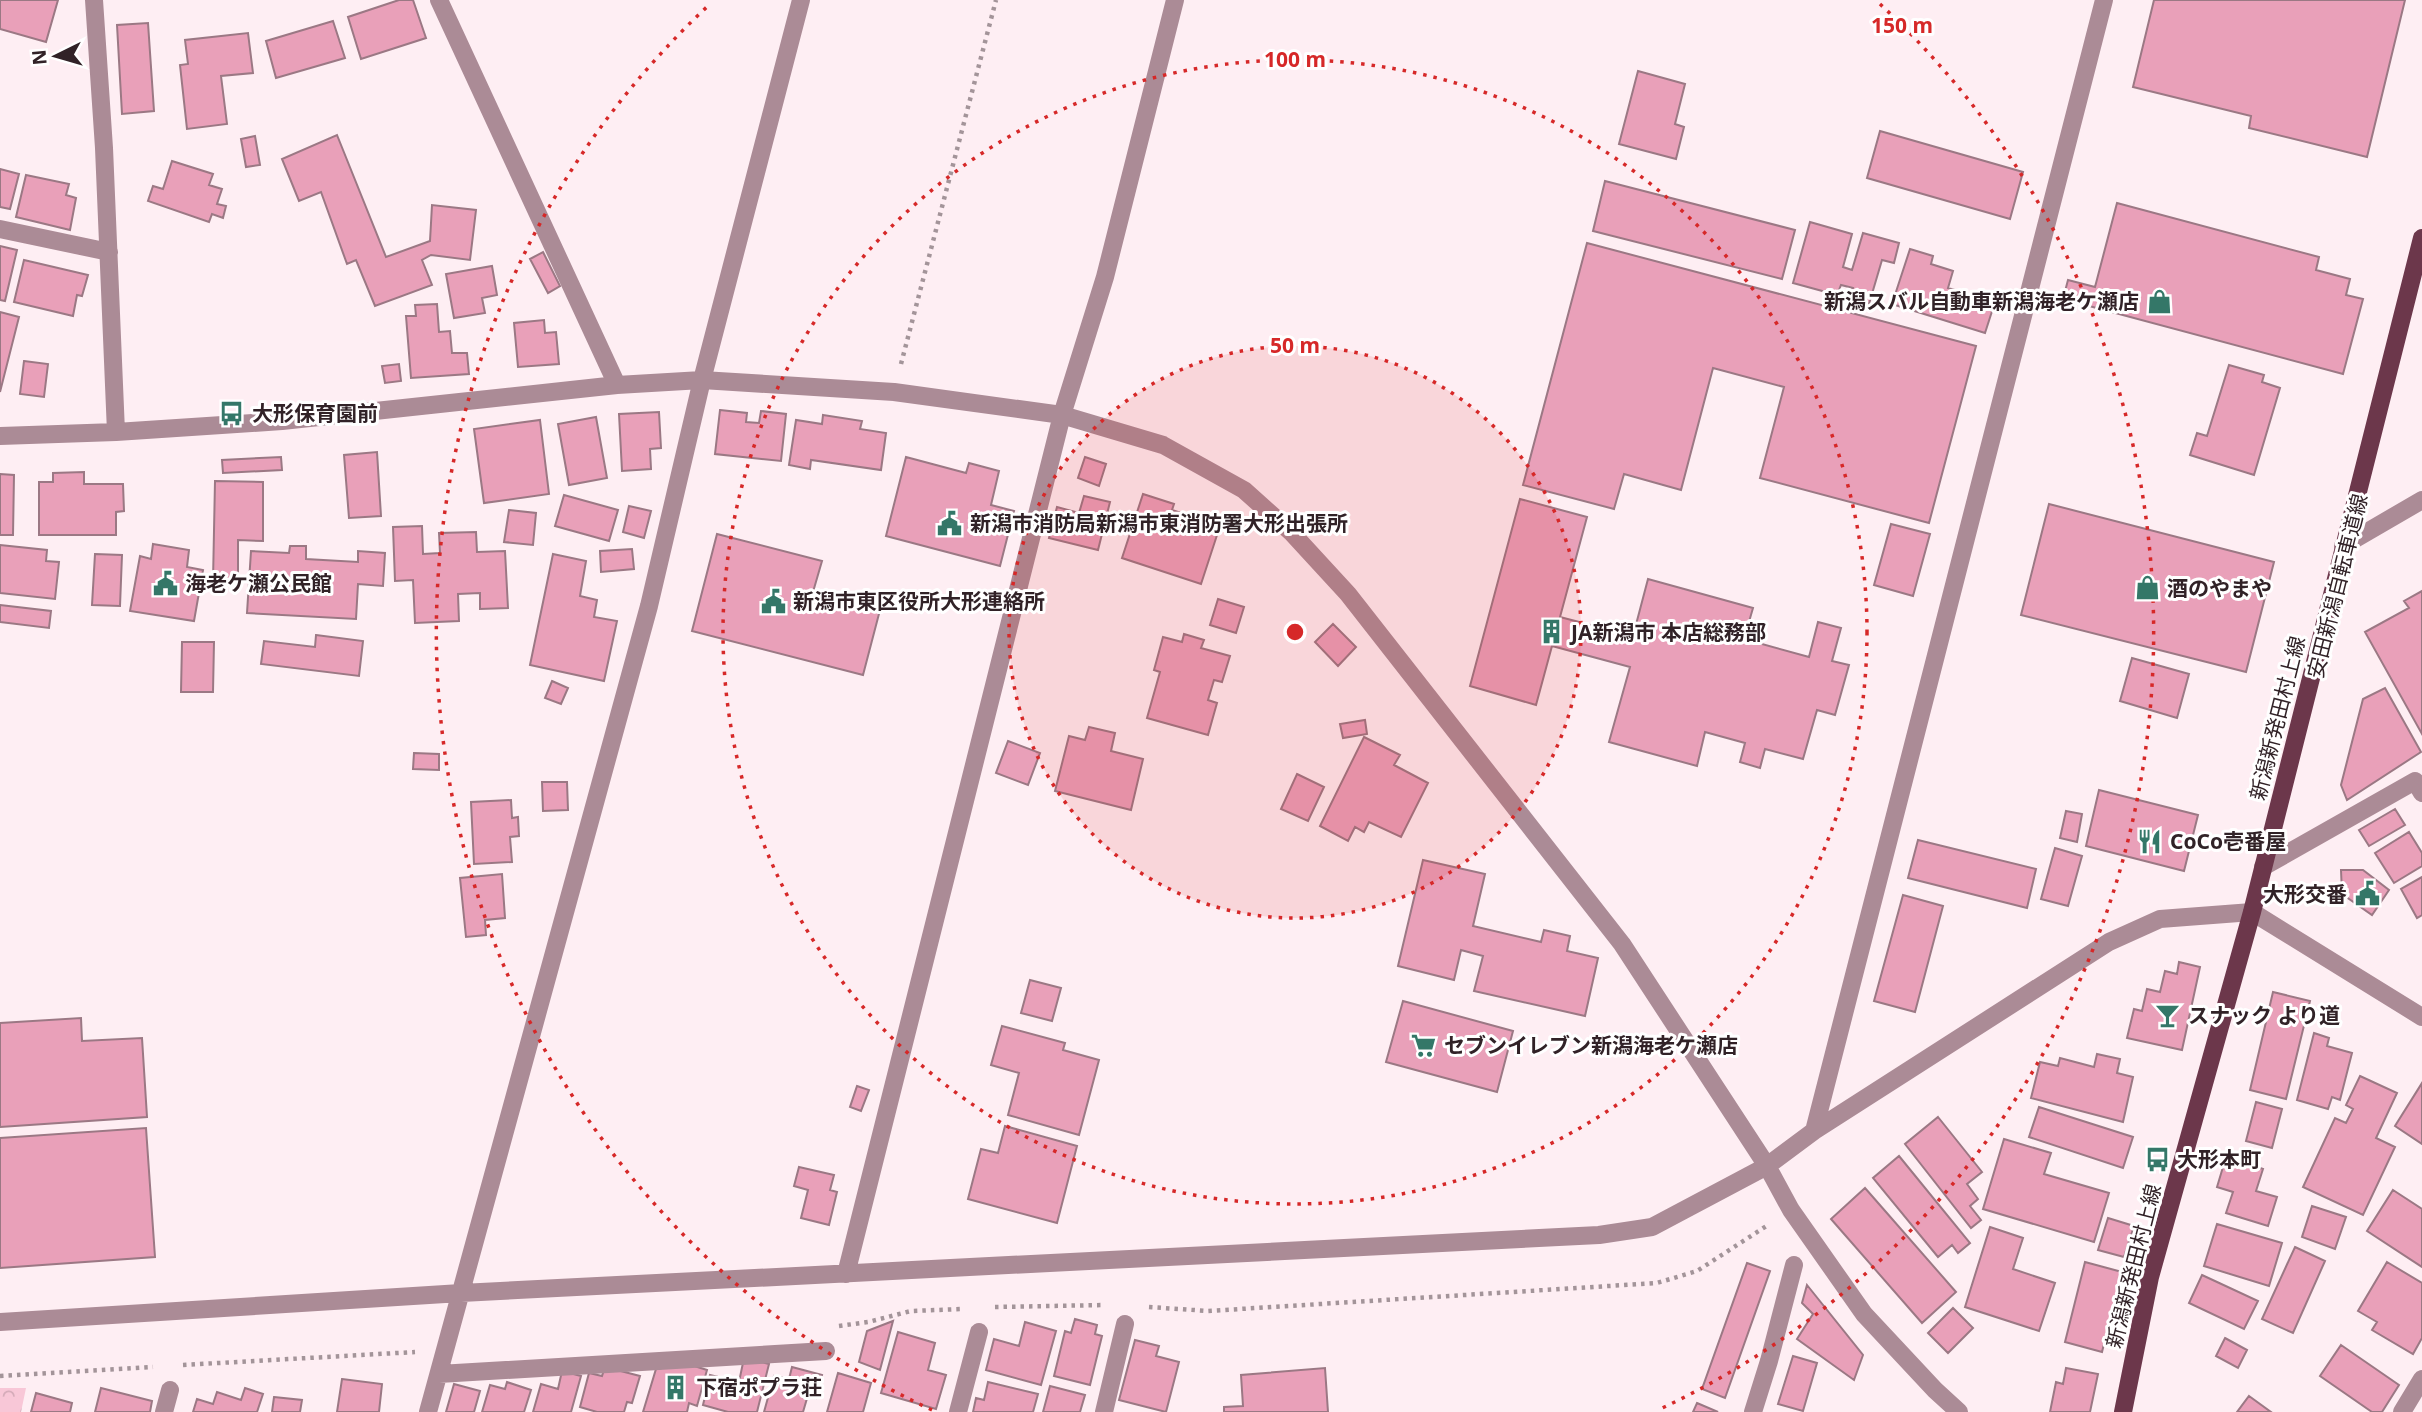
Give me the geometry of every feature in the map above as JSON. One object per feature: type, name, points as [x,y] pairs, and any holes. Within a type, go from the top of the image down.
[{"type":"main road","name":"新潟新発田村上線","points":[[2123,1412],[2150,1277],[2252,912],[2422,238]]},
{"type":"street","points":[[94,0],[109,252],[116,432]]},
{"type":"street","points":[[439,0],[617,385]]},
{"type":"street","points":[[428,1412],[649,606],[702,380],[801,0]]},
{"type":"street","points":[[846,1274],[1062,415],[1105,277],[1175,0]]},
{"type":"street","points":[[1814,1130],[2104,0]]},
{"type":"street","points":[[0,229],[109,252]]},
{"type":"street","points":[[0,436],[116,432],[282,421],[617,385],[702,380],[894,392],[1062,415],[1163,445],[1244,490],[1292,532],[1349,594],[1622,944],[1767,1166],[1791,1210],[1864,1314],[1959,1412]]},
{"type":"street","points":[[2343,546],[2422,500]]},
{"type":"street","points":[[2263,867],[2415,780],[2422,793]]},
{"type":"street","points":[[0,1322],[461,1293],[1599,1235],[1652,1227],[1767,1166],[1814,1130],[2109,942],[2160,919],[2252,912],[2422,1017]]},
{"type":"street","points":[[1754,1412],[1794,1265]]},
{"type":"street","points":[[1104,1412],[1125,1324]]},
{"type":"street","points":[[958,1412],[979,1332]]},
{"type":"street","points":[[439,1374],[826,1351]]},
{"type":"street","points":[[2402,1412],[2422,1379]]},
{"type":"street","points":[[164,1412],[170,1390]]},
{"type":"path","points":[[894,392],[996,0]]},
{"type":"path","points":[[1142,1307],[1208,1311],[1657,1283],[1697,1270],[1791,1210]]},
{"type":"path","points":[[993,1308],[1089,1304],[1116,1306]]},
{"type":"path","points":[[830,1327],[868,1322],[911,1311],[966,1308]]},
{"type":"path","points":[[178,1366],[446,1350]]},
{"type":"path","points":[[0,1376],[165,1366]]},
{"type":"green space","points":[[0,1388],[26,1388],[21,1412],[0,1412]]},
{"type":"building","points":[[0,0],[58,0],[46,42],[0,29]]},
{"type":"building","points":[[399,0],[413,0],[426,38],[361,59],[348,17]]},
{"type":"building","points":[[2154,0],[2405,0],[2367,157],[2249,128],[2251,116],[2133,87]]},
{"type":"building","points":[[333,21],[345,58],[276,78],[266,41]]},
{"type":"building","points":[[148,23],[154,111],[122,114],[117,25]]},
{"type":"building","points":[[248,33],[253,73],[221,76],[227,124],[187,129],[180,65],[188,64],[185,40]]},
{"type":"building","points":[[1638,71],[1685,84],[1675,124],[1684,127],[1676,159],[1619,144]]},
{"type":"building","points":[[1880,131],[2023,172],[2010,219],[1867,178]]},
{"type":"building","points":[[337,135],[386,257],[430,241],[432,205],[476,210],[470,260],[431,255],[422,260],[432,285],[375,306],[356,260],[347,264],[321,192],[299,201],[282,159]]},
{"type":"building","points":[[255,136],[260,165],[246,167],[241,139]]},
{"type":"building","points":[[172,161],[213,174],[209,185],[222,189],[217,204],[226,206],[223,218],[212,214],[209,222],[148,201],[153,186],[163,189]]},
{"type":"building","points":[[0,169],[19,174],[10,209],[0,207]]},
{"type":"building","points":[[26,175],[69,184],[66,195],[76,198],[70,230],[16,217]]},
{"type":"building","points":[[1605,181],[1795,230],[1782,279],[1593,231]]},
{"type":"building","points":[[2117,203],[2319,257],[2316,270],[2350,279],[2346,295],[2363,299],[2343,374],[2063,299],[2068,280],[2095,287]]},
{"type":"building","points":[[1810,222],[1852,234],[1843,267],[1852,270],[1863,233],[1899,243],[1894,263],[1882,260],[1869,304],[1850,298],[1853,288],[1841,285],[1837,295],[1793,283]]},
{"type":"building","points":[[1587,243],[1976,346],[1929,523],[1760,478],[1784,387],[1713,368],[1681,490],[1624,474],[1614,509],[1523,485]]},
{"type":"building","points":[[0,246],[17,250],[5,301],[0,300]]},
{"type":"building","points":[[1910,249],[1933,256],[1931,264],[1953,271],[1948,288],[1995,302],[1985,333],[1892,304]]},
{"type":"building","points":[[543,252],[560,286],[548,293],[530,259]]},
{"type":"building","points":[[24,260],[88,275],[82,296],[77,295],[73,316],[14,302]]},
{"type":"building","points":[[492,266],[497,295],[482,298],[485,313],[454,318],[446,274]]},
{"type":"building","points":[[437,304],[439,332],[450,331],[452,353],[467,353],[469,374],[411,378],[406,316],[416,316],[415,305]]},
{"type":"building","points":[[0,312],[19,317],[0,392]]},
{"type":"building","points":[[544,320],[545,333],[556,332],[559,364],[518,367],[514,323]]},
{"type":"building","points":[[24,361],[48,364],[44,397],[20,394]]},
{"type":"building","points":[[399,364],[401,381],[385,383],[382,366]]},
{"type":"building","points":[[2229,365],[2264,375],[2262,382],[2280,388],[2254,475],[2190,455],[2197,433],[2207,436]]},
{"type":"building","points":[[720,410],[747,413],[746,422],[759,423],[761,411],[786,414],[781,461],[715,454]]},
{"type":"building","points":[[659,412],[661,448],[650,449],[651,469],[622,471],[619,414]]},
{"type":"building","points":[[823,415],[862,421],[860,429],[886,433],[881,470],[811,460],[810,469],[789,465],[796,420],[822,424]]},
{"type":"building","points":[[596,417],[607,478],[569,485],[558,424]]},
{"type":"building","points":[[540,420],[549,494],[484,503],[474,429]]},
{"type":"building","points":[[377,452],[381,516],[349,518],[344,455]]},
{"type":"building","points":[[281,457],[282,470],[223,473],[222,460]]},
{"type":"building","name":"新潟市消防局新潟市東消防署大形出張所","points":[[906,457],[966,473],[969,463],[999,471],[991,505],[1014,511],[1000,566],[886,536]]},
{"type":"building","points":[[1085,457],[1106,464],[1099,486],[1078,478]]},
{"type":"building","points":[[84,472],[84,484],[123,484],[124,511],[116,512],[116,535],[39,535],[39,482],[53,482],[53,473]]},
{"type":"building","points":[[0,474],[14,475],[13,535],[0,535]]},
{"type":"building","points":[[215,481],[263,482],[263,541],[238,540],[238,582],[213,581]]},
{"type":"building","points":[[1143,494],[1174,504],[1172,510],[1220,526],[1201,584],[1122,558]]},
{"type":"building","points":[[564,495],[618,510],[609,541],[555,526]]},
{"type":"building","points":[[1084,496],[1110,502],[1098,550],[1049,538],[1057,507],[1079,513]]},
{"type":"building","name":"JA新潟市 本店総務部","points":[[1520,499],[1587,517],[1560,617],[1633,636],[1648,579],[1753,608],[1744,639],[1809,657],[1818,622],[1841,628],[1832,661],[1849,665],[1835,715],[1817,710],[1803,759],[1765,749],[1760,768],[1740,762],[1745,743],[1705,732],[1697,766],[1609,742],[1630,667],[1552,646],[1536,705],[1470,686]]},
{"type":"building","name":"酒のやまや","points":[[2049,504],[2274,562],[2246,672],[2021,615]]},
{"type":"building","points":[[629,506],[651,511],[644,538],[623,532]]},
{"type":"building","points":[[509,510],[536,513],[533,545],[504,542]]},
{"type":"building","points":[[1891,524],[1930,534],[1913,596],[1874,585]]},
{"type":"building","points":[[422,526],[423,554],[440,553],[439,533],[476,532],[477,552],[505,551],[508,608],[480,609],[480,593],[458,594],[459,621],[415,623],[413,580],[395,581],[393,527]]},
{"type":"building","name":"新潟市東区役所大形連絡所","points":[[717,534],[822,561],[813,592],[880,610],[863,675],[692,631]]},
{"type":"building","points":[[153,544],[189,550],[187,567],[203,570],[194,621],[130,611],[140,556],[151,559]]},
{"type":"building","points":[[0,545],[47,550],[46,561],[59,562],[55,599],[0,593]]},
{"type":"building","points":[[290,546],[306,546],[306,559],[358,562],[358,551],[385,553],[383,586],[358,584],[356,619],[247,613],[251,551],[289,553]]},
{"type":"building","points":[[632,549],[634,569],[601,572],[600,551]]},
{"type":"building","points":[[95,554],[122,555],[120,606],[92,605]]},
{"type":"building","points":[[553,554],[586,561],[580,596],[597,600],[594,617],[617,621],[604,681],[530,665]]},
{"type":"building","points":[[2422,591],[2422,734],[2365,632],[2409,608],[2404,601]]},
{"type":"building","points":[[1218,599],[1244,607],[1236,633],[1210,625]]},
{"type":"building","points":[[0,605],[51,611],[49,628],[0,622]]},
{"type":"building","points":[[1333,624],[1356,647],[1338,666],[1315,642]]},
{"type":"building","points":[[1184,634],[1204,640],[1201,648],[1230,656],[1222,682],[1214,680],[1208,700],[1217,703],[1208,735],[1147,718],[1160,672],[1154,670],[1163,637],[1182,642]]},
{"type":"building","points":[[316,635],[363,641],[359,676],[261,664],[264,641],[315,647]]},
{"type":"building","points":[[182,642],[214,642],[213,692],[181,692]]},
{"type":"building","points":[[2132,658],[2189,674],[2177,718],[2120,701]]},
{"type":"building","points":[[552,681],[568,688],[561,704],[545,698]]},
{"type":"building","points":[[2385,688],[2421,752],[2347,800],[2341,785],[2363,699]]},
{"type":"building","points":[[1365,720],[1367,734],[1343,738],[1340,724]]},
{"type":"building","points":[[1089,727],[1115,733],[1111,751],[1143,759],[1131,810],[1055,791],[1069,736],[1085,740]]},
{"type":"building","points":[[1364,737],[1400,755],[1394,765],[1428,783],[1401,837],[1369,822],[1364,832],[1355,827],[1348,841],[1320,826]]},
{"type":"building","points":[[1008,741],[1040,753],[1028,785],[996,773]]},
{"type":"building","points":[[414,753],[439,754],[439,770],[413,769]]},
{"type":"building","points":[[1297,774],[1324,787],[1308,821],[1281,809]]},
{"type":"building","points":[[542,782],[567,782],[568,810],[543,811]]},
{"type":"building","points":[[2099,790],[2198,815],[2184,871],[2086,846]]},
{"type":"building","points":[[511,800],[512,818],[518,817],[519,836],[510,837],[512,862],[474,864],[471,802]]},
{"type":"building","points":[[2395,809],[2405,825],[2369,846],[2359,830]]},
{"type":"building","points":[[2066,811],[2082,814],[2077,842],[2060,838]]},
{"type":"building","points":[[2409,832],[2422,853],[2422,866],[2394,883],[2375,853]]},
{"type":"building","points":[[1918,840],[2036,869],[2027,908],[1908,878]]},
{"type":"building","points":[[2055,848],[2082,856],[2068,906],[2041,899]]},
{"type":"building","points":[[1423,860],[1485,874],[1473,926],[1541,942],[1544,930],[1570,936],[1567,951],[1598,958],[1585,1016],[1474,991],[1483,956],[1461,950],[1454,980],[1398,966]]},
{"type":"building","points":[[2341,870],[2363,870],[2389,890],[2372,915],[2342,894]]},
{"type":"building","points":[[502,874],[505,918],[485,920],[486,935],[466,937],[460,878]]},
{"type":"building","points":[[2422,877],[2422,915],[2417,918],[2401,889]]},
{"type":"building","points":[[1903,895],[1943,906],[1915,1012],[1874,1001]]},
{"type":"building","points":[[2179,962],[2200,967],[2182,1050],[2127,1038],[2134,1009],[2142,1011],[2147,989],[2160,992],[2165,971],[2177,974]]},
{"type":"building","points":[[1030,980],[1061,988],[1052,1021],[1021,1013]]},
{"type":"building","points":[[2273,992],[2310,1001],[2286,1099],[2250,1090]]},
{"type":"building","points":[[1403,1001],[1513,1031],[1497,1092],[1386,1062]]},
{"type":"building","points":[[81,1018],[82,1041],[142,1038],[147,1117],[0,1127],[0,1023]]},
{"type":"building","points":[[1002,1026],[1065,1043],[1063,1050],[1099,1060],[1079,1135],[1008,1115],[1019,1073],[991,1065]]},
{"type":"building","points":[[2314,1033],[2329,1038],[2327,1046],[2352,1053],[2340,1100],[2332,1097],[2328,1109],[2297,1100]]},
{"type":"building","points":[[2097,1054],[2120,1059],[2117,1073],[2133,1077],[2123,1122],[2031,1098],[2040,1062],[2058,1066],[2060,1058],[2094,1067]]},
{"type":"building","points":[[2360,1076],[2397,1093],[2376,1138],[2395,1147],[2363,1215],[2303,1187],[2335,1118],[2346,1123],[2353,1109],[2346,1105]]},
{"type":"building","points":[[2422,1083],[2422,1144],[2395,1126]]},
{"type":"building","points":[[857,1086],[869,1090],[861,1111],[850,1107]]},
{"type":"building","points":[[2256,1102],[2282,1109],[2272,1148],[2246,1141]]},
{"type":"building","points":[[2039,1107],[2133,1137],[2123,1168],[2029,1137]]},
{"type":"building","points":[[1938,1117],[1982,1172],[1967,1184],[1978,1199],[1970,1206],[1981,1220],[1971,1228],[1905,1144]]},
{"type":"building","points":[[1005,1126],[1077,1146],[1057,1223],[968,1199],[981,1149],[998,1153]]},
{"type":"building","points":[[146,1128],[155,1257],[0,1268],[0,1138]]},
{"type":"building","points":[[2004,1139],[2051,1153],[2044,1174],[2109,1193],[2094,1242],[1983,1209]]},
{"type":"building","points":[[1899,1156],[1970,1243],[1958,1253],[1952,1245],[1938,1257],[1873,1178]]},
{"type":"building","points":[[2226,1157],[2263,1169],[2256,1191],[2277,1197],[2268,1226],[2226,1213],[2233,1192],[2217,1187]]},
{"type":"building","points":[[799,1167],[834,1175],[830,1190],[837,1192],[829,1225],[801,1218],[808,1190],[794,1186]]},
{"type":"building","points":[[1865,1188],[1956,1292],[1922,1323],[1831,1219]]},
{"type":"building","points":[[2393,1190],[2422,1209],[2422,1267],[2367,1231]]},
{"type":"building","points":[[2312,1206],[2346,1217],[2335,1249],[2302,1237]]},
{"type":"building","points":[[2108,1218],[2134,1226],[2124,1257],[2098,1250]]},
{"type":"building","points":[[2217,1224],[2282,1243],[2269,1286],[2204,1266]]},
{"type":"building","points":[[1990,1227],[2023,1238],[2013,1269],[2055,1283],[2039,1331],[1965,1307]]},
{"type":"building","points":[[2295,1247],[2325,1261],[2293,1333],[2262,1319]]},
{"type":"building","points":[[2085,1262],[2122,1272],[2102,1352],[2065,1342]]},
{"type":"building","points":[[2387,1262],[2422,1283],[2422,1338],[2413,1354],[2372,1330],[2377,1322],[2358,1311]]},
{"type":"building","points":[[1747,1263],[1770,1271],[1725,1398],[1702,1389]]},
{"type":"building","points":[[2202,1275],[2258,1301],[2244,1329],[2189,1303]]},
{"type":"building","points":[[1807,1285],[1863,1355],[1854,1380],[1797,1339],[1813,1314],[1802,1303]]},
{"type":"building","points":[[1953,1308],[1973,1328],[1948,1353],[1928,1333]]},
{"type":"building","points":[[1075,1319],[1097,1325],[1095,1334],[1102,1336],[1090,1385],[1054,1376],[1065,1331],[1071,1333]]},
{"type":"building","points":[[893,1321],[880,1370],[859,1362],[867,1331]]},
{"type":"building","points":[[1025,1322],[1056,1331],[1041,1385],[986,1370],[994,1339],[1019,1346]]},
{"type":"building","points":[[898,1332],[935,1343],[928,1370],[946,1375],[936,1409],[881,1393]]},
{"type":"building","points":[[2225,1338],[2247,1350],[2238,1368],[2216,1356]]},
{"type":"building","points":[[1135,1340],[1159,1346],[1156,1356],[1179,1362],[1166,1412],[1119,1400]]},
{"type":"building","points":[[2341,1345],[2399,1385],[2382,1412],[2372,1412],[2320,1376]]},
{"type":"building","points":[[1793,1356],[1817,1363],[1803,1411],[1778,1404]]},
{"type":"building","points":[[744,1358],[769,1364],[757,1412],[728,1412],[703,1405],[710,1375],[739,1382]]},
{"type":"building","name":"下宿ポプラ荘","points":[[688,1364],[707,1370],[697,1406],[689,1403],[687,1412],[643,1412],[656,1369]]},
{"type":"building","points":[[605,1367],[640,1376],[632,1403],[627,1402],[624,1412],[597,1412],[580,1407],[589,1373],[602,1376]]},
{"type":"building","points":[[792,1367],[822,1375],[816,1398],[808,1395],[803,1412],[764,1412],[774,1376],[789,1379]]},
{"type":"building","points":[[1325,1368],[1328,1412],[1224,1412],[1224,1407],[1243,1406],[1241,1375]]},
{"type":"building","points":[[2066,1368],[2098,1374],[2090,1412],[2050,1412],[2056,1382],[2063,1384]]},
{"type":"building","points":[[562,1371],[581,1376],[571,1412],[533,1412],[541,1384],[558,1389]]},
{"type":"building","points":[[838,1373],[871,1383],[863,1412],[827,1412]]},
{"type":"building","points":[[342,1379],[382,1384],[379,1412],[337,1412]]},
{"type":"building","points":[[507,1382],[531,1390],[524,1412],[482,1412],[490,1385],[505,1389]]},
{"type":"building","points":[[988,1382],[1038,1394],[1033,1412],[973,1412],[976,1398],[984,1400]]},
{"type":"building","points":[[454,1384],[480,1391],[474,1412],[446,1412]]},
{"type":"building","points":[[1050,1386],[1085,1395],[1080,1412],[1043,1412]]},
{"type":"building","points":[[101,1388],[152,1401],[150,1412],[95,1412]]},
{"type":"building","points":[[245,1388],[263,1394],[257,1412],[193,1412],[197,1399],[213,1404],[217,1392],[241,1400]]},
{"type":"building","points":[[36,1393],[72,1403],[70,1412],[31,1412]]},
{"type":"building","points":[[2249,1396],[2271,1412],[2237,1412]]},
{"type":"building","points":[[274,1397],[302,1400],[300,1412],[272,1412]]},
{"type":"building","points":[[1697,1403],[1718,1412],[1693,1412]]},
{"type":"place","name":"新潟スバル自動車新潟海老ケ瀬店","points":[[2159,301]]},
{"type":"place","name":"大形保育園前","points":[[232,413]]},
{"type":"place","name":"新潟市消防局新潟市東消防署大形出張所","points":[[950,523]]},
{"type":"place","name":"海老ケ瀬公民館","points":[[165,583]]},
{"type":"place","name":"酒のやまや","points":[[2147,588]]},
{"type":"place","name":"新潟市東区役所大形連絡所","points":[[773,601]]},
{"type":"place","name":"JA新潟市 本店総務部","points":[[1551,632]]},
{"type":"place","name":"CoCo壱番屋","points":[[2150,841]]},
{"type":"place","name":"大形交番","points":[[2367,894]]},
{"type":"place","name":"スナック より道","points":[[2168,1015]]},
{"type":"place","name":"セブンイレブン新潟海老ケ瀬店","points":[[1424,1045]]},
{"type":"place","name":"大形本町","points":[[2157,1159]]},
{"type":"place","name":"下宿ポプラ荘","points":[[676,1387]]}]
